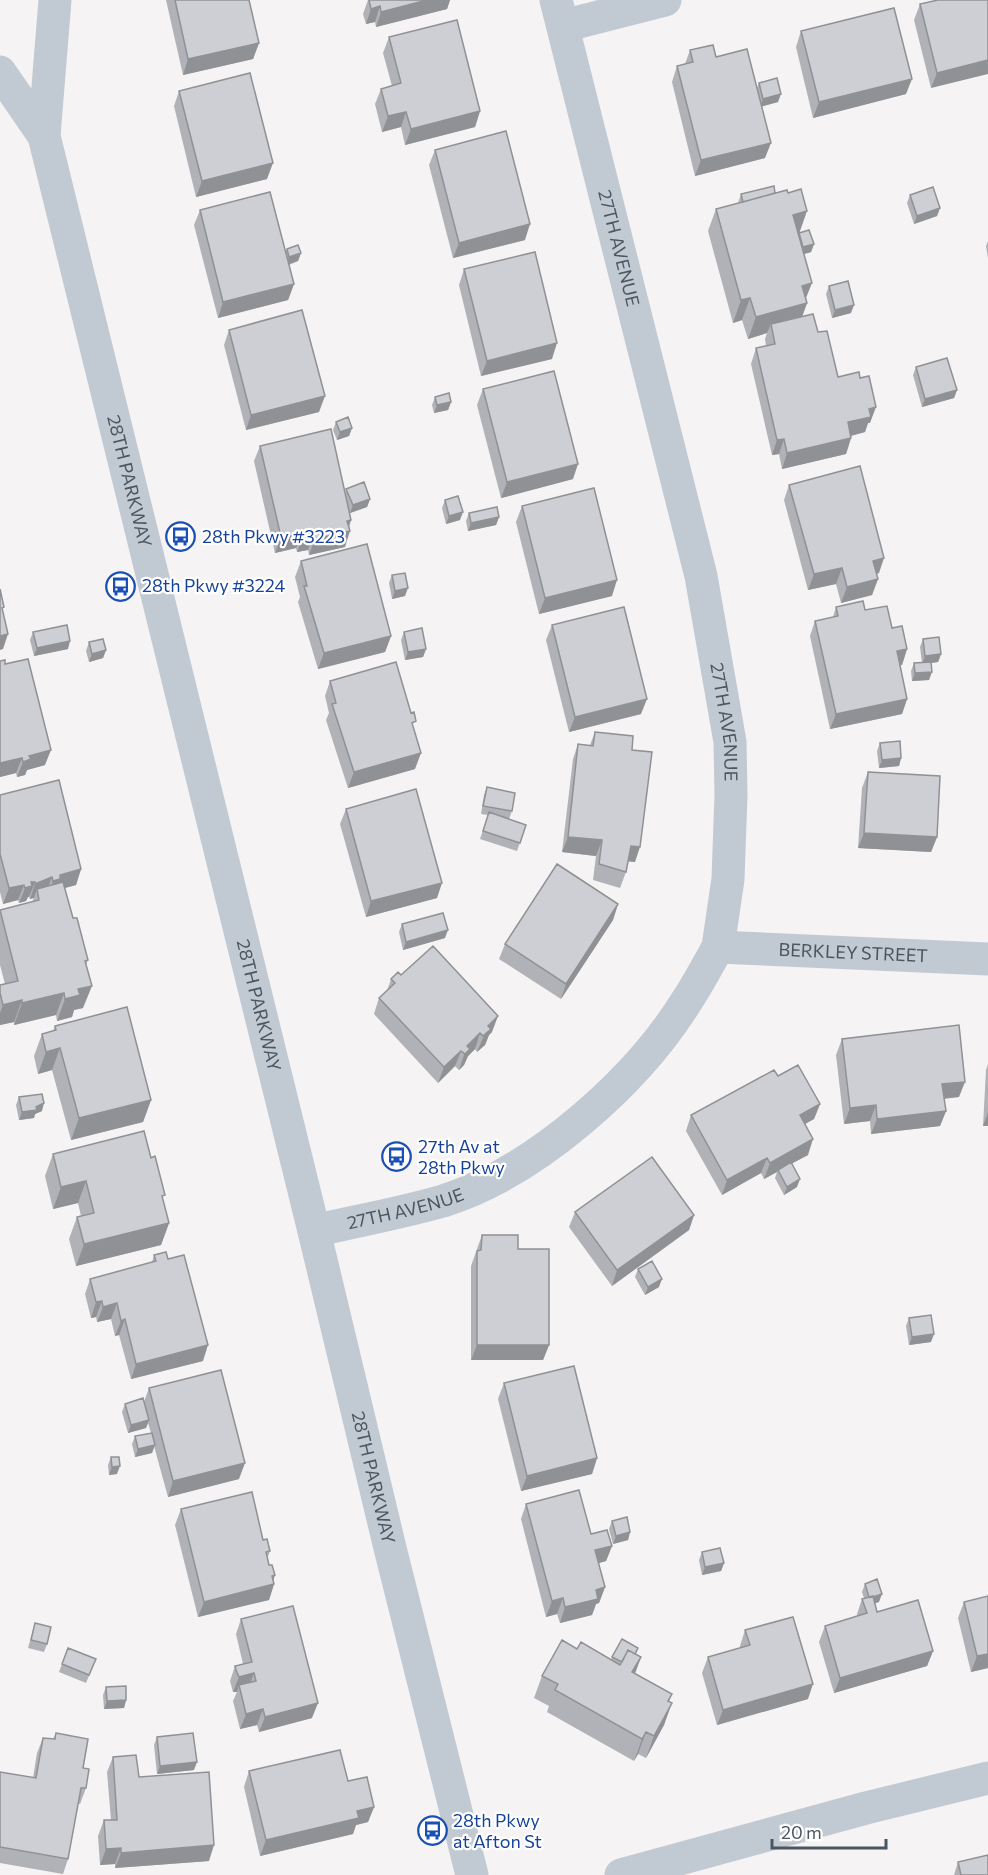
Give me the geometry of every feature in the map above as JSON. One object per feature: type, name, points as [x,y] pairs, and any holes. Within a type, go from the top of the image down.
[{"type":"street","name":"28TH PARKWAY","points":[[55,0],[44,136],[472,1875]]},
{"type":"street","points":[[560,13],[666,0]]},
{"type":"street","name":"27TH AVENUE","points":[[314,1231],[444,1200],[499,1176],[543,1149],[578,1124],[652,1048],[686,1003],[718,947],[728,879],[730,742],[701,576],[560,13]]},
{"type":"street","name":"28TH PARKWAY","points":[[0,72],[44,136]]},
{"type":"street","name":"BERKLEY STREET","points":[[718,947],[988,959]]},
{"type":"street","points":[[621,1875],[866,1808],[988,1778]]},
{"type":"building","points":[[175,0],[249,0],[259,43],[188,59]]},
{"type":"building","points":[[369,0],[427,0],[381,12],[380,6],[371,9]]},
{"type":"building","points":[[938,0],[988,0],[988,60],[937,73],[920,4]]},
{"type":"building","points":[[894,8],[912,79],[819,102],[801,31]]},
{"type":"building","points":[[457,20],[480,111],[411,129],[406,112],[388,116],[381,89],[401,83],[389,37]]},
{"type":"building","points":[[713,45],[716,57],[747,49],[771,143],[701,160],[677,66],[693,62],[690,50]]},
{"type":"building","points":[[250,73],[273,163],[202,181],[179,91]]},
{"type":"building","points":[[777,78],[781,94],[763,99],[759,83]]},
{"type":"building","points":[[506,131],[530,224],[459,243],[435,150]]},
{"type":"building","points":[[774,186],[775,193],[743,202],[741,194]]},
{"type":"building","points":[[933,187],[940,208],[917,216],[910,195]]},
{"type":"building","points":[[801,189],[807,211],[793,215],[812,283],[802,286],[807,303],[756,317],[750,298],[741,300],[716,209],[787,190],[788,193]]},
{"type":"building","points":[[270,192],[294,284],[223,302],[200,210]]},
{"type":"building","points":[[809,230],[814,244],[803,247],[799,233]]},
{"type":"building","points":[[298,245],[301,253],[289,257],[287,249]]},
{"type":"building","points":[[535,252],[557,343],[487,361],[464,269]]},
{"type":"building","points":[[848,281],[854,305],[835,310],[829,286]]},
{"type":"building","points":[[302,310],[325,396],[251,415],[229,330]]},
{"type":"building","points":[[813,314],[818,332],[827,331],[838,377],[859,372],[860,378],[869,376],[876,407],[869,409],[871,417],[848,422],[851,438],[787,453],[784,439],[777,440],[756,348],[775,344],[771,324]]},
{"type":"building","points":[[947,358],[957,390],[925,399],[916,367]]},
{"type":"building","points":[[554,371],[578,464],[507,482],[483,389]]},
{"type":"building","points":[[449,393],[451,402],[437,405],[435,397]]},
{"type":"building","points":[[348,417],[352,428],[340,432],[336,422]]},
{"type":"building","points":[[331,429],[351,520],[347,521],[350,531],[315,539],[314,534],[303,537],[302,533],[281,537],[260,446]]},
{"type":"building","points":[[860,466],[884,558],[873,561],[878,579],[847,587],[842,568],[814,574],[789,485]]},
{"type":"building","points":[[364,482],[370,499],[353,505],[346,489]]},
{"type":"building","points":[[594,488],[617,580],[545,598],[522,506]]},
{"type":"building","points":[[458,496],[463,512],[449,516],[445,500]]},
{"type":"building","points":[[497,507],[499,517],[471,523],[469,513]]},
{"type":"building","points":[[367,544],[391,636],[324,653],[304,586],[307,586],[301,561]]},
{"type":"building","points":[[405,573],[408,588],[395,591],[392,575]]},
{"type":"building","points":[[0,589],[8,634],[0,636]]},
{"type":"building","points":[[863,601],[865,610],[887,606],[892,628],[902,626],[907,649],[897,651],[907,699],[836,714],[815,621],[838,616],[836,607]]},
{"type":"building","points":[[624,607],[647,699],[575,717],[552,625]]},
{"type":"building","points":[[67,625],[70,641],[37,648],[33,632]]},
{"type":"building","points":[[422,628],[426,649],[408,652],[404,632]]},
{"type":"building","points":[[939,637],[941,654],[925,656],[923,639]]},
{"type":"building","points":[[103,639],[106,650],[92,654],[89,642]]},
{"type":"building","points":[[28,659],[51,750],[29,756],[31,759],[23,762],[22,758],[0,763],[0,661],[5,660],[5,664]]},
{"type":"building","points":[[396,662],[411,713],[414,712],[416,721],[412,723],[421,753],[354,772],[332,704],[336,703],[330,681]]},
{"type":"building","points":[[931,662],[932,672],[915,673],[914,663]]},
{"type":"building","points":[[595,732],[633,736],[632,750],[652,752],[640,847],[631,846],[626,872],[599,864],[602,840],[568,837],[578,744],[593,746]]},
{"type":"building","points":[[900,741],[901,758],[882,760],[880,743]]},
{"type":"building","points":[[868,772],[940,776],[937,837],[864,833]]},
{"type":"building","points":[[59,780],[81,869],[60,875],[60,879],[53,881],[52,877],[35,884],[31,882],[32,886],[25,888],[24,885],[9,888],[0,854],[0,795]]},
{"type":"building","points":[[487,787],[515,793],[512,811],[483,806]]},
{"type":"building","points":[[416,789],[442,883],[371,901],[346,809]]},
{"type":"building","points":[[489,812],[526,825],[520,843],[483,831]]},
{"type":"building","points":[[557,864],[618,904],[566,984],[505,944]]},
{"type":"building","points":[[63,882],[73,918],[77,918],[92,986],[78,989],[80,995],[65,999],[64,993],[3,1005],[0,985],[18,981],[0,910],[39,900],[37,889]]},
{"type":"building","points":[[443,913],[448,930],[406,942],[402,924]]},
{"type":"building","points":[[433,946],[498,1016],[488,1026],[491,1029],[483,1036],[480,1033],[467,1046],[470,1049],[465,1054],[461,1051],[444,1067],[379,998],[395,983],[391,979],[398,972],[401,975]]},
{"type":"building","points":[[127,1007],[151,1100],[79,1118],[60,1048],[46,1052],[42,1034],[56,1030],[55,1026]]},
{"type":"building","points":[[959,1025],[965,1082],[942,1084],[946,1111],[877,1119],[876,1105],[850,1108],[842,1039]]},
{"type":"building","points":[[798,1065],[820,1104],[800,1115],[813,1139],[770,1163],[767,1158],[727,1180],[691,1115],[774,1070],[778,1076]]},
{"type":"building","points":[[42,1094],[44,1103],[36,1107],[37,1110],[22,1112],[19,1097]]},
{"type":"building","points":[[144,1131],[151,1158],[155,1156],[165,1195],[162,1196],[169,1223],[84,1244],[77,1217],[94,1213],[86,1181],[61,1187],[53,1154]]},
{"type":"building","points":[[652,1157],[694,1215],[617,1270],[575,1212]]},
{"type":"building","points":[[791,1162],[800,1179],[787,1187],[778,1170]]},
{"type":"building","points":[[482,1235],[518,1235],[518,1249],[549,1249],[549,1345],[477,1345],[477,1251],[481,1250]]},
{"type":"building","points":[[166,1252],[168,1259],[184,1255],[208,1345],[136,1364],[125,1319],[121,1321],[117,1303],[103,1307],[102,1301],[96,1302],[90,1279],[156,1261],[154,1255]]},
{"type":"building","points":[[652,1261],[662,1279],[648,1287],[638,1269]]},
{"type":"building","points":[[931,1315],[934,1334],[912,1337],[909,1318]]},
{"type":"building","points":[[574,1366],[597,1458],[527,1476],[504,1383]]},
{"type":"building","points":[[221,1370],[245,1463],[173,1481],[149,1388]]},
{"type":"building","points":[[143,1398],[149,1420],[131,1425],[125,1404]]},
{"type":"building","points":[[152,1433],[155,1445],[138,1449],[135,1436]]},
{"type":"building","points":[[111,1457],[119,1457],[120,1466],[112,1467]]},
{"type":"building","points":[[579,1490],[591,1534],[607,1530],[612,1546],[595,1550],[605,1587],[596,1590],[598,1599],[565,1607],[563,1598],[552,1601],[526,1504]]},
{"type":"building","points":[[252,1492],[263,1540],[267,1539],[270,1551],[266,1552],[269,1565],[272,1565],[275,1575],[272,1576],[274,1584],[204,1602],[181,1509]]},
{"type":"building","points":[[627,1517],[630,1532],[616,1536],[612,1521]]},
{"type":"building","points":[[720,1548],[724,1563],[705,1567],[702,1552]]},
{"type":"building","points":[[877,1579],[882,1594],[869,1597],[865,1584]]},
{"type":"building","points":[[873,1596],[877,1612],[918,1600],[933,1651],[840,1678],[825,1626],[867,1613],[862,1599]]},
{"type":"building","points":[[988,1596],[988,1654],[977,1656],[964,1602]]},
{"type":"building","points":[[293,1606],[318,1703],[265,1717],[263,1709],[246,1714],[239,1685],[256,1681],[254,1673],[239,1677],[235,1666],[252,1662],[241,1619]]},
{"type":"building","points":[[793,1617],[813,1684],[723,1710],[708,1657],[750,1645],[745,1630]]},
{"type":"building","points":[[35,1623],[51,1627],[47,1644],[31,1640]]},
{"type":"building","points":[[622,1639],[638,1648],[635,1654],[628,1650],[622,1662],[612,1657]]},
{"type":"building","points":[[562,1640],[577,1649],[581,1642],[620,1665],[628,1650],[641,1657],[632,1672],[672,1694],[668,1701],[672,1703],[654,1736],[646,1732],[642,1739],[555,1690],[558,1684],[542,1676]]},
{"type":"building","points":[[68,1648],[96,1659],[89,1675],[62,1664]]},
{"type":"building","points":[[126,1686],[126,1700],[107,1701],[106,1687]]},
{"type":"building","points":[[56,1733],[88,1739],[83,1768],[89,1769],[86,1788],[81,1788],[68,1859],[0,1847],[0,1772],[36,1778],[43,1738],[55,1739]]},
{"type":"building","points":[[193,1733],[197,1762],[160,1766],[157,1737]]},
{"type":"building","points":[[340,1750],[348,1781],[367,1777],[374,1807],[357,1811],[359,1818],[266,1840],[249,1771]]},
{"type":"building","points":[[136,1755],[139,1777],[209,1772],[214,1845],[121,1853],[121,1848],[106,1849],[104,1820],[117,1820],[113,1757]]},
{"type":"building","points":[[988,1855],[988,1875],[961,1875],[958,1862]]},
{"type":"place","name":"28th Pkwy #3223","points":[[181,537]]},
{"type":"place","name":"28th Pkwy #3224","points":[[121,586]]},
{"type":"place","name":"27th Av at 28th Pkwy","points":[[397,1157]]},
{"type":"place","name":"28th Pkwy at Afton St","points":[[432,1831]]}]
